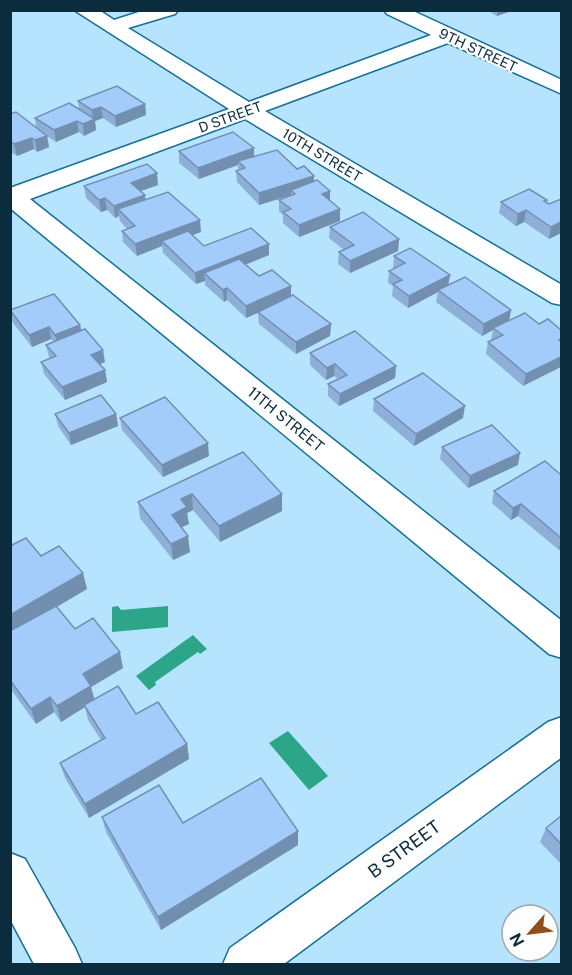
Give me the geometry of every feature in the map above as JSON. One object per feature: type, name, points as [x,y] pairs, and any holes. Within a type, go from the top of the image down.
[{"type":"street","name":"10TH STREET","points":[[84,10],[248,111],[561,297]]},
{"type":"street","points":[[111,27],[168,10]]},
{"type":"street","name":"9TH STREET","points":[[394,10],[559,86]]},
{"type":"street","name":"D STREET","points":[[11,196],[448,36]]},
{"type":"street","name":"11TH STREET","points":[[11,196],[561,644]]},
{"type":"street","name":"B STREET","points":[[246,964],[561,734]]},
{"type":"street","points":[[10,874],[59,964]]},
{"type":"shaded area","points":[[118,606],[121,610],[168,606],[168,627],[112,632],[112,607]]},
{"type":"shaded area","points":[[193,635],[207,649],[200,654],[198,652],[155,682],[156,685],[149,690],[136,676]]},
{"type":"shaded area","points":[[288,731],[328,776],[309,790],[269,743]]},
{"type":"building","points":[[117,86],[145,104],[115,116],[101,107],[92,110],[78,101]]},
{"type":"building","points":[[69,103],[95,119],[83,124],[77,121],[54,130],[35,118]]},
{"type":"building","points":[[16,112],[47,136],[14,144],[10,141],[10,114]]},
{"type":"building","points":[[233,132],[254,148],[198,168],[179,151]]},
{"type":"building","points":[[277,150],[297,169],[304,166],[314,176],[259,193],[236,171],[245,168],[238,161]]},
{"type":"building","points":[[147,164],[157,173],[131,183],[145,195],[114,206],[105,198],[99,200],[84,186]]},
{"type":"building","points":[[317,180],[330,191],[322,194],[340,209],[299,225],[283,212],[291,209],[279,200],[295,194],[291,190]]},
{"type":"building","points":[[529,189],[547,200],[544,201],[549,204],[561,199],[561,222],[551,227],[526,210],[518,214],[501,202]]},
{"type":"building","points":[[168,192],[200,220],[135,244],[122,231],[135,226],[118,209]]},
{"type":"building","points":[[363,212],[399,239],[350,261],[339,252],[354,245],[330,227]]},
{"type":"building","points":[[251,228],[269,244],[195,273],[162,241],[188,231],[204,246]]},
{"type":"building","points":[[410,248],[450,275],[409,296],[393,284],[402,280],[389,271],[405,263],[394,256]]},
{"type":"building","points":[[239,259],[259,276],[272,270],[291,286],[246,306],[227,288],[223,290],[204,273]]},
{"type":"building","points":[[465,277],[511,310],[484,324],[438,290]]},
{"type":"building","points":[[54,294],[80,325],[55,335],[49,327],[29,335],[10,310]]},
{"type":"building","points":[[293,295],[331,324],[296,342],[258,312]]},
{"type":"building","points":[[525,313],[539,324],[548,319],[561,330],[559,340],[561,341],[561,357],[526,374],[488,342],[503,335],[493,328]]},
{"type":"building","points":[[85,329],[103,350],[91,355],[105,370],[62,387],[41,362],[56,356],[46,345]]},
{"type":"building","points":[[355,331],[396,366],[340,394],[328,384],[347,375],[335,364],[327,368],[310,353]]},
{"type":"building","points":[[423,373],[465,406],[416,434],[374,399]]},
{"type":"building","points":[[101,395],[116,414],[69,433],[55,414]]},
{"type":"building","points":[[165,397],[208,443],[162,465],[120,418]]},
{"type":"building","points":[[492,425],[520,453],[470,476],[442,447]]},
{"type":"building","points":[[243,452],[282,494],[219,526],[192,494],[181,499],[187,507],[172,515],[188,536],[171,544],[138,502]]},
{"type":"building","points":[[545,461],[561,475],[561,538],[521,504],[513,508],[494,491]]},
{"type":"building","points":[[26,538],[41,556],[59,546],[83,573],[10,615],[10,546]]},
{"type":"building","points":[[56,606],[75,629],[93,618],[120,652],[83,674],[91,686],[57,706],[50,697],[31,709],[10,680],[10,631]]},
{"type":"building","points":[[118,686],[136,714],[158,702],[187,744],[85,804],[60,763],[105,738],[84,705]]},
{"type":"building","points":[[261,778],[298,831],[158,917],[102,817],[159,785],[183,823]]},
{"type":"building","points":[[561,816],[561,844],[546,828]]}]
